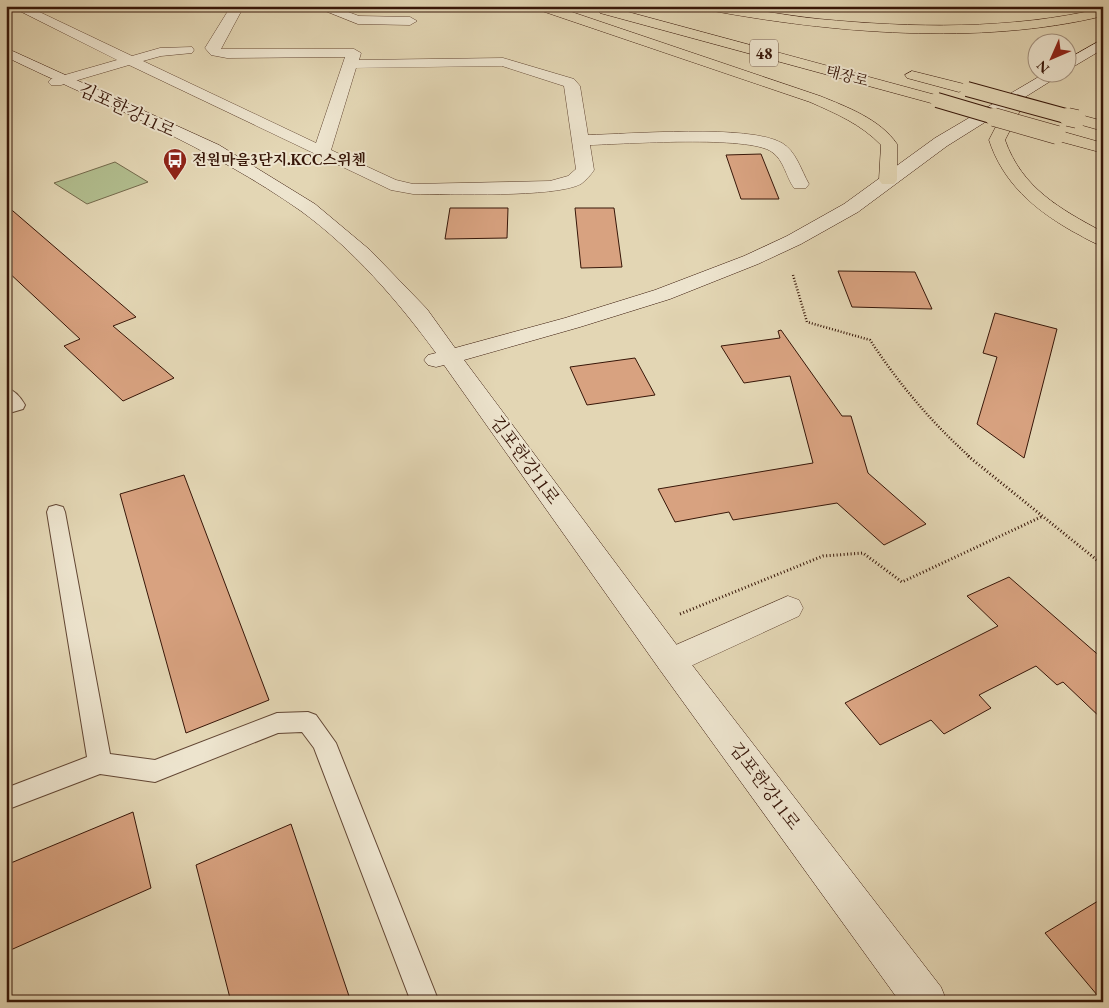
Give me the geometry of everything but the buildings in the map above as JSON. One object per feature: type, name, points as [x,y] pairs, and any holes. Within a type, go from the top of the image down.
[{"type":"main road","points":[[541,6],[815,100],[853,116],[876,130],[889,144],[888,180]]},
{"type":"main road","name":"태장로","points":[[592,6],[937,100],[1103,148]]},
{"type":"main road","name":"48","points":[[639,6],[760,38]]},
{"type":"main road","points":[[708,6],[792,21],[881,29],[984,28],[1043,23],[1103,12]]},
{"type":"main road","points":[[902,73],[1103,126]]},
{"type":"main road","points":[[1018,99],[997,140],[1000,156],[1012,174],[1034,197],[1070,222],[1103,240]]},
{"type":"street","points":[[16,6],[391,185],[401,188],[550,186],[574,180],[582,175],[584,170],[580,140],[572,86],[569,82],[511,63],[351,64]]},
{"type":"street","points":[[238,6],[212,48],[216,52],[227,54],[354,53],[322,152]]},
{"type":"street","points":[[319,6],[358,20],[410,21]]},
{"type":"street","points":[[1076,61],[1103,43]]},
{"type":"street","points":[[59,81],[160,52],[187,50]]},
{"type":"street","name":"김포한강11로","points":[[6,52],[59,81]]},
{"type":"street","name":"김포한강11로","points":[[6,58],[59,81],[206,152],[297,210],[349,254],[406,315],[443,359],[647,628],[926,1002]]},
{"type":"street","points":[[443,359],[614,310],[680,289],[742,264],[794,240],[838,216],[869,196],[888,180],[942,142],[1018,99],[1043,82]]},
{"type":"street","points":[[580,140],[731,137],[752,139],[771,144],[782,150],[800,184]]},
{"type":"street","name":"김포한강11로","points":[[443,359],[589,576],[905,1002]]},
{"type":"street","points":[[671,661],[788,608]]},
{"type":"lane","points":[[6,393],[17,405],[6,409]]},
{"type":"lane","points":[[56,512],[56,524],[100,764]]},
{"type":"lane","points":[[6,799],[100,764],[155,771],[277,723],[308,722],[324,743],[425,1002]]},
{"type":"path","points":[[793,275],[807,322],[870,340],[886,367],[905,392],[959,449],[1041,517],[1103,565]]},
{"type":"path","points":[[647,628],[823,556],[863,553],[902,582],[1041,517]]},
{"type":"green space","points":[[115,162],[148,182],[87,204],[54,183]]},
{"type":"place","name":"전원마을3단지.KCC스위첸","points":[[175,181]]}]
